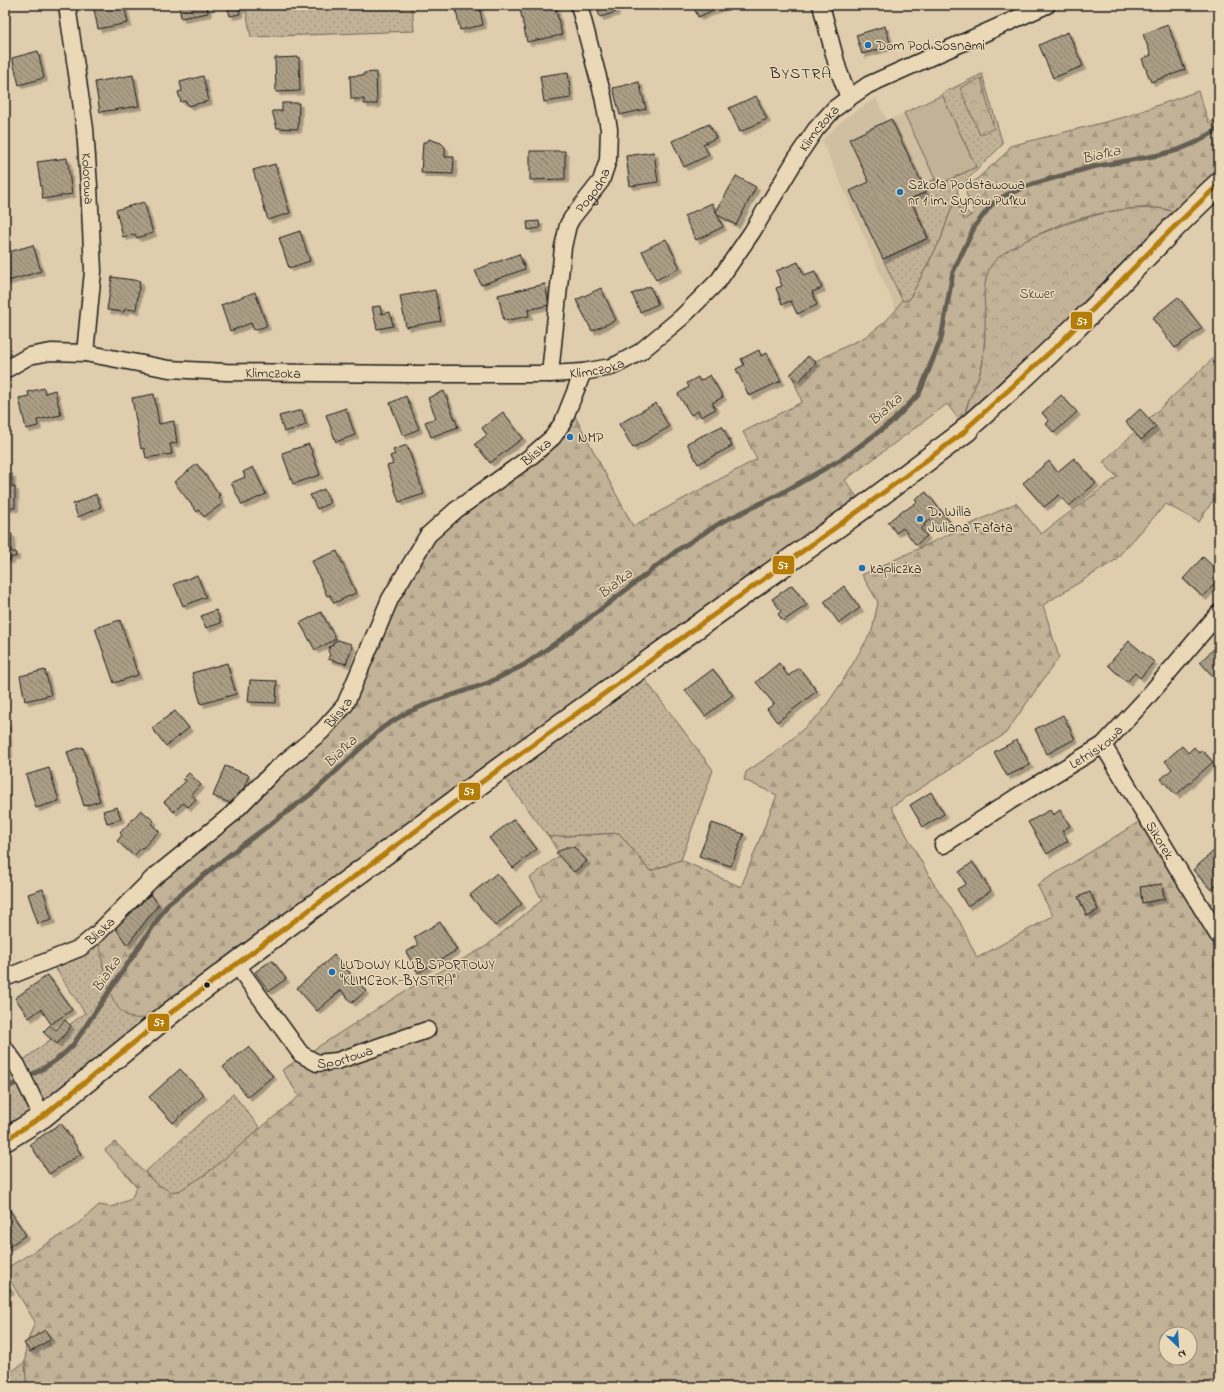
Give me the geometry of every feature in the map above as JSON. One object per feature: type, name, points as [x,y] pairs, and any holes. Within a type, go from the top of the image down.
[{"type":"street","name":"Kolorowa","points":[[67,5],[85,129],[89,186],[93,272],[85,353]]},
{"type":"street","name":"Pogodna","points":[[550,374],[563,247],[568,225],[601,181],[608,160],[609,129],[603,96],[579,5]]},
{"type":"street","points":[[821,5],[838,70],[849,98]]},
{"type":"street","name":"Klimczoka","points":[[5,370],[29,356],[51,352],[85,353],[169,370],[226,372],[550,374],[583,372],[611,367],[634,356],[661,336],[718,280],[752,232],[799,154],[816,129],[834,109],[870,84],[1048,5]]},
{"type":"street","points":[[5,1140],[42,1117],[173,1011],[498,770],[864,507],[967,430],[967,428],[1012,389],[1089,314],[1187,214],[1219,184]]},
{"type":"street","name":"Bliska","points":[[5,978],[80,948],[98,933],[153,878],[231,815],[274,771],[322,731],[345,705],[390,599],[428,535],[456,510],[529,458],[552,437],[563,422],[583,372]]},
{"type":"street","name":"Letniskowa","points":[[943,845],[1021,794],[1103,744],[1144,701],[1219,613]]},
{"type":"street","name":"Sikorek","points":[[1103,744],[1218,935]]},
{"type":"street","name":"Sportowa","points":[[236,964],[301,1054],[317,1063],[337,1061],[427,1030]]},
{"type":"street","points":[[5,1049],[17,1065],[42,1117]]},
{"type":"shaded area","name":"Szkoła Podstawowa nr 1 im. Synów Pułku","points":[[982,76],[999,145],[957,190],[897,312],[822,140],[845,118],[876,98],[887,121]]},
{"type":"green space","points":[[245,5],[412,5],[414,31],[251,37]]},
{"type":"green space","points":[[982,74],[1002,145],[957,190],[962,208],[971,215],[964,220],[956,201],[951,209],[941,239],[909,300],[904,301],[902,300],[883,259],[928,238],[910,199],[926,192],[923,185],[935,179],[938,185],[976,167],[942,95],[943,93]]},
{"type":"green space","points":[[981,78],[994,128],[980,135],[960,88]]},
{"type":"green space","points":[[1198,91],[1209,123],[1219,119],[1219,184],[1187,214],[1157,208],[1136,208],[1114,211],[1068,222],[1045,231],[1024,242],[1005,254],[990,267],[983,361],[977,383],[966,408],[967,430],[947,404],[845,480],[864,507],[150,1018],[131,1018],[121,1011],[115,1002],[106,979],[98,933],[322,731],[428,535],[529,458],[569,405],[633,526],[757,459],[743,432],[802,402],[791,373],[867,336],[885,322],[896,310],[902,300],[909,300],[941,239],[951,209],[956,201],[964,220],[974,213],[966,193],[968,187],[1007,152],[1010,146],[1125,117]]},
{"type":"green space","points":[[942,95],[976,167],[938,185],[904,113]]},
{"type":"green space","name":"Skwer","points":[[1157,208],[1187,214],[1089,314],[965,415],[982,367],[985,337],[985,284],[989,269],[997,259],[1010,249],[1026,240],[1065,224],[1119,210]]},
{"type":"green space","points":[[1219,353],[1219,491],[1199,522],[1166,504],[1114,561],[1043,605],[1059,657],[1005,734],[891,807],[932,881],[960,922],[977,958],[1053,916],[1037,885],[1142,820],[1198,913],[1219,897],[1219,1387],[27,1387],[25,1366],[26,1345],[35,1322],[5,1272],[5,1269],[74,1227],[99,1205],[111,1207],[131,1199],[137,1187],[105,1150],[115,1142],[155,1183],[171,1192],[179,1191],[205,1175],[299,1096],[282,1070],[405,991],[485,947],[542,900],[530,878],[560,855],[549,837],[619,833],[650,871],[681,860],[741,887],[777,795],[744,780],[746,772],[783,747],[821,713],[842,682],[872,631],[878,602],[862,575],[1016,503],[1041,534],[1117,477],[1103,462]]},
{"type":"green space","points":[[638,670],[713,770],[681,860],[650,871],[619,833],[549,837],[498,770]]},
{"type":"green space","points":[[98,933],[150,1018],[5,1140],[5,1054],[17,1065],[85,1013],[50,960]]},
{"type":"green space","points":[[233,1094],[260,1128],[217,1166],[191,1185],[172,1192],[157,1184],[145,1172]]},
{"type":"green space","points":[[25,1362],[27,1387],[5,1387],[5,1376]]},
{"type":"building","points":[[93,5],[124,5],[128,23],[98,29]]},
{"type":"building","points":[[179,5],[207,5],[208,13],[181,18]]},
{"type":"building","points":[[227,5],[241,5],[242,9],[239,10],[240,14],[230,16]]},
{"type":"building","points":[[455,5],[479,5],[483,25],[460,30]]},
{"type":"building","points":[[538,5],[555,5],[562,35],[527,42],[520,9]]},
{"type":"building","points":[[596,5],[614,5],[616,12],[600,17]]},
{"type":"building","points":[[693,5],[725,5],[698,17]]},
{"type":"building","points":[[1168,25],[1185,70],[1151,82],[1142,59],[1151,55],[1143,34]]},
{"type":"building","points":[[885,26],[891,46],[862,54],[856,35]]},
{"type":"building","points":[[1068,32],[1083,66],[1053,78],[1039,45]]},
{"type":"building","points":[[38,51],[44,78],[19,85],[12,58]]},
{"type":"building","points":[[299,57],[300,91],[276,92],[275,58]]},
{"type":"building","points":[[376,72],[377,104],[364,104],[364,99],[351,99],[350,76]]},
{"type":"building","points":[[568,72],[571,98],[544,102],[540,76]]},
{"type":"building","points":[[133,75],[139,106],[100,112],[95,82]]},
{"type":"building","points":[[203,76],[209,101],[188,106],[186,101],[181,102],[178,92],[182,91],[180,82]]},
{"type":"building","points":[[639,82],[646,109],[620,115],[613,88]]},
{"type":"building","points":[[756,96],[767,119],[740,132],[729,108]]},
{"type":"building","points":[[282,103],[299,103],[298,129],[277,128],[272,111],[282,111]]},
{"type":"building","points":[[891,119],[926,192],[910,199],[928,238],[883,259],[850,191],[869,182],[849,139]]},
{"type":"building","points":[[709,124],[716,138],[703,144],[709,155],[684,167],[672,141]]},
{"type":"building","points":[[429,139],[441,143],[445,147],[445,157],[454,157],[453,174],[421,173],[423,142],[427,142]]},
{"type":"building","points":[[530,151],[565,151],[565,179],[530,180]]},
{"type":"building","points":[[654,152],[658,182],[630,186],[626,156]]},
{"type":"building","points":[[67,158],[72,194],[43,199],[37,162]]},
{"type":"building","points":[[275,164],[290,213],[268,220],[253,170]]},
{"type":"building","points":[[736,176],[756,187],[736,225],[718,215],[716,212]]},
{"type":"building","points":[[144,202],[153,233],[137,238],[135,234],[123,237],[116,210]]},
{"type":"building","points":[[712,203],[723,227],[696,240],[684,216]]},
{"type":"building","points":[[539,221],[540,228],[528,230],[527,222]]},
{"type":"building","points":[[300,231],[310,261],[289,268],[279,238]]},
{"type":"building","points":[[666,239],[680,268],[656,280],[642,251]]},
{"type":"building","points":[[33,245],[41,271],[5,282],[5,253]]},
{"type":"building","points":[[519,254],[525,269],[481,285],[475,270]]},
{"type":"building","points":[[798,262],[804,275],[815,271],[822,288],[812,292],[817,305],[797,314],[791,301],[782,304],[776,288],[782,286],[776,271]]},
{"type":"building","points":[[112,277],[140,281],[136,310],[125,309],[124,312],[107,310]]},
{"type":"building","points":[[545,284],[549,305],[528,310],[529,316],[504,321],[498,295]]},
{"type":"building","points":[[650,286],[658,304],[640,312],[632,294]]},
{"type":"building","points":[[601,288],[616,320],[592,331],[576,300]]},
{"type":"building","points":[[435,290],[441,321],[406,327],[400,296]]},
{"type":"building","points":[[255,292],[267,326],[254,330],[251,323],[230,331],[221,305]]},
{"type":"building","points":[[1178,297],[1202,328],[1175,348],[1152,318]]},
{"type":"building","points":[[380,306],[382,314],[390,312],[393,326],[377,329],[372,307]]},
{"type":"building","points":[[759,350],[761,356],[767,353],[781,381],[749,396],[736,369],[744,365],[741,359]]},
{"type":"building","points":[[808,356],[816,363],[798,382],[790,375]]},
{"type":"building","points":[[710,375],[723,397],[712,403],[716,409],[701,417],[698,411],[691,415],[678,394],[689,387],[687,383],[698,377],[700,381]]},
{"type":"building","points":[[44,388],[45,393],[55,390],[61,415],[37,420],[38,426],[26,429],[19,398],[29,396],[28,392]]},
{"type":"building","points":[[444,391],[458,427],[431,437],[425,422],[436,418],[428,398]]},
{"type":"building","points":[[154,394],[159,424],[174,421],[177,443],[170,444],[172,454],[146,458],[144,448],[141,449],[132,398]]},
{"type":"building","points":[[1061,395],[1077,412],[1054,433],[1046,424],[1049,421],[1042,413]]},
{"type":"building","points":[[406,396],[419,429],[403,436],[390,403]]},
{"type":"building","points":[[656,403],[669,427],[633,448],[619,424]]},
{"type":"building","points":[[346,408],[355,435],[336,442],[326,415]]},
{"type":"building","points":[[1140,409],[1156,427],[1141,440],[1126,422]]},
{"type":"building","points":[[302,410],[306,425],[284,432],[279,416]]},
{"type":"building","points":[[503,412],[523,438],[490,463],[475,444],[487,435],[482,428]]},
{"type":"building","points":[[722,426],[732,446],[698,464],[687,443]]},
{"type":"building","points":[[309,444],[320,475],[293,484],[282,453]]},
{"type":"building","points":[[407,445],[424,494],[399,502],[387,466],[393,464],[390,456],[395,454],[393,450]]},
{"type":"building","points":[[1074,458],[1096,483],[1069,506],[1059,495],[1044,507],[1023,483],[1049,461],[1057,472]]},
{"type":"building","points":[[197,464],[220,495],[218,496],[223,503],[204,517],[199,510],[197,512],[174,482]]},
{"type":"building","points":[[253,467],[266,494],[242,505],[231,483],[245,477],[243,472]]},
{"type":"building","points":[[5,474],[12,474],[12,487],[15,487],[15,508],[5,508]]},
{"type":"building","points":[[324,489],[330,503],[317,509],[310,495]]},
{"type":"building","name":"D. Willa Juliana Fałata","points":[[926,492],[950,522],[938,530],[930,520],[924,524],[925,526],[921,529],[927,536],[916,545],[903,528],[896,533],[888,522],[903,510],[904,511],[917,502],[915,500]]},
{"type":"building","points":[[96,494],[101,507],[78,517],[73,504]]},
{"type":"building","points":[[5,534],[12,534],[11,552],[16,552],[16,557],[11,557],[11,560],[5,560]]},
{"type":"building","points":[[337,551],[356,593],[334,603],[330,595],[327,596],[312,561]]},
{"type":"building","points":[[1203,557],[1219,572],[1219,579],[1203,597],[1183,579]]},
{"type":"building","points":[[197,575],[206,597],[183,606],[174,584]]},
{"type":"building","points":[[792,585],[807,605],[783,621],[778,614],[781,611],[772,599]]},
{"type":"building","points":[[844,586],[860,608],[839,623],[824,602]]},
{"type":"building","points":[[216,610],[221,623],[206,628],[201,616]]},
{"type":"building","points":[[321,612],[336,639],[315,650],[300,623]]},
{"type":"building","points":[[120,620],[138,675],[114,683],[95,628]]},
{"type":"building","points":[[338,640],[351,644],[352,647],[346,664],[328,659],[330,654],[328,652],[330,646]]},
{"type":"building","points":[[1129,641],[1154,662],[1140,678],[1135,673],[1127,682],[1108,665]]},
{"type":"building","points":[[1219,644],[1219,679],[1217,681],[1200,662]]},
{"type":"building","points":[[227,663],[236,694],[201,704],[192,673]]},
{"type":"building","points":[[779,663],[788,676],[799,668],[817,691],[777,722],[767,709],[774,704],[756,682]]},
{"type":"building","points":[[713,669],[733,695],[705,716],[685,690]]},
{"type":"building","points":[[45,670],[51,695],[25,701],[20,676]]},
{"type":"building","points":[[250,680],[277,681],[276,703],[248,702]]},
{"type":"building","points":[[175,711],[189,728],[166,746],[152,728]]},
{"type":"building","points":[[1063,715],[1075,739],[1047,754],[1035,729]]},
{"type":"building","points":[[5,723],[7,723],[9,755],[6,755],[7,761],[5,761]]},
{"type":"building","points":[[1017,740],[1030,765],[1007,776],[994,752]]},
{"type":"building","points":[[1182,746],[1188,753],[1194,747],[1199,753],[1202,750],[1213,762],[1176,795],[1161,779],[1172,769],[1165,761]]},
{"type":"building","points":[[83,747],[100,801],[84,806],[67,752]]},
{"type":"building","points":[[225,766],[249,775],[242,793],[239,793],[235,805],[213,796]]},
{"type":"building","points":[[49,768],[59,801],[36,808],[26,775]]},
{"type":"building","points":[[189,773],[201,785],[191,794],[196,799],[188,807],[183,803],[174,812],[164,802],[186,781],[183,779]]},
{"type":"building","points":[[931,792],[944,814],[923,827],[910,805]]},
{"type":"building","points":[[117,807],[121,819],[107,823],[103,811]]},
{"type":"building","points":[[141,810],[154,821],[151,824],[159,831],[134,856],[117,841],[122,835],[120,833]]},
{"type":"building","points":[[1050,810],[1053,815],[1060,810],[1070,826],[1062,831],[1068,841],[1047,854],[1028,822]]},
{"type":"building","points":[[514,819],[537,849],[513,868],[489,838]]},
{"type":"building","points":[[712,823],[744,834],[731,866],[699,856]]},
{"type":"building","points":[[1219,846],[1219,882],[1211,890],[1193,870]]},
{"type":"building","points":[[566,847],[574,847],[587,861],[574,872],[556,853]]},
{"type":"building","points":[[973,862],[991,891],[967,906],[957,889],[966,884],[959,872]]},
{"type":"building","points":[[497,873],[522,904],[495,926],[470,895]]},
{"type":"building","points":[[1162,884],[1164,899],[1142,903],[1140,887]]},
{"type":"building","points":[[43,889],[52,920],[38,924],[28,894]]},
{"type":"building","points":[[1090,892],[1098,910],[1087,916],[1078,897]]},
{"type":"building","points":[[151,894],[158,905],[127,945],[115,927]]},
{"type":"building","points":[[440,922],[457,950],[418,973],[406,952],[418,945],[414,937]]},
{"type":"building","name":"LUDOWY KLUB SPORTOWY \"KLIMCZOK-BYSTRA\"","points":[[334,955],[366,991],[352,1003],[341,990],[317,1011],[297,988]]},
{"type":"building","points":[[272,960],[286,979],[269,991],[255,972]]},
{"type":"building","points":[[48,975],[72,1010],[51,1024],[41,1009],[29,1018],[15,998]]},
{"type":"building","points":[[65,1020],[71,1026],[57,1044],[43,1032],[50,1025],[56,1030]]},
{"type":"building","points":[[248,1047],[273,1076],[248,1097],[223,1067]]},
{"type":"building","points":[[180,1069],[204,1095],[173,1123],[149,1097]]},
{"type":"building","points":[[61,1123],[81,1154],[49,1174],[30,1144]]},
{"type":"building","points":[[5,1203],[26,1235],[5,1249]]},
{"type":"building","points":[[5,1282],[11,1290],[5,1294]]},
{"type":"building","points":[[45,1330],[51,1339],[30,1352],[24,1343]]},
{"type":"waterway","name":"Białka","points":[[5,1089],[49,1065],[73,1045],[168,904],[237,849],[315,791],[382,728],[406,713],[432,702],[488,683],[524,665],[570,633],[679,549],[720,523],[782,493],[845,457],[893,421],[919,394],[941,339],[953,272],[975,226],[992,204],[1006,195],[1033,184],[1092,167],[1159,155],[1178,150],[1197,142],[1214,132],[1219,127]]},
{"type":"transit line","name":"57","points":[[5,1140],[42,1117],[173,1011],[498,770],[864,507],[967,430],[967,428],[1060,343],[1170,231],[1219,184]]},
{"type":"place","name":"Dom Pod Sosnami","points":[[868,45]]},
{"type":"place","name":"Szkoła Podstawowa nr 1 im. Synów Pułku","points":[[900,192]]},
{"type":"place","name":"NMP","points":[[570,437]]},
{"type":"place","name":"D. Willa Juliana Fałata","points":[[920,519]]},
{"type":"place","name":"kapliczka","points":[[862,568]]},
{"type":"place","name":"LUDOWY KLUB SPORTOWY \"KLIMCZOK-BYSTRA\"","points":[[332,972]]},
{"type":"district","name":"BYSTRA","points":[[801,72]]}]
